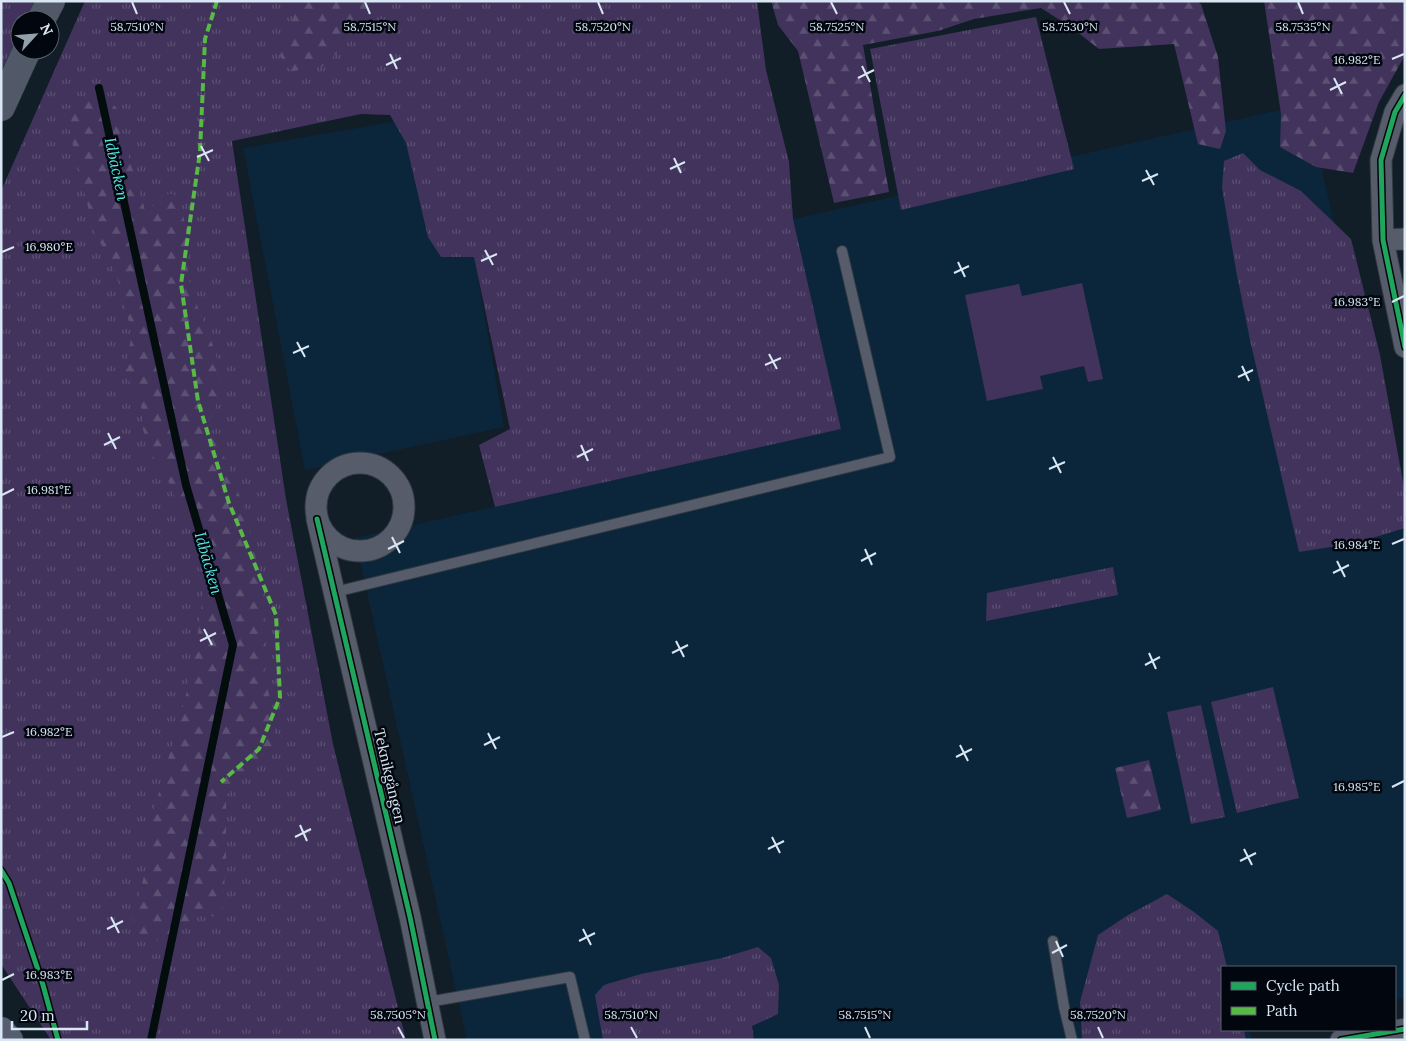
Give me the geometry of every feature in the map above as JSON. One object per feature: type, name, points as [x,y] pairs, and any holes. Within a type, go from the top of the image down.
[{"type":"highway","points":[[1,107],[22,60]]},
{"type":"street","points":[[1405,95],[1395,112],[1381,160],[1383,240],[1405,347]]},
{"type":"street","points":[[1383,240],[1405,240]]},
{"type":"street","name":"Teknikgången","points":[[317,519],[322,530],[337,545],[351,551],[367,552],[387,544],[394,536],[404,518],[404,497],[394,478],[377,466],[361,463],[346,465],[328,477],[322,485],[316,507],[317,519],[428,1002],[435,1040]]},
{"type":"street","points":[[1342,1040],[1394,1031]]},
{"type":"lane","points":[[335,592],[890,457],[842,251]]},
{"type":"lane","points":[[1053,941],[1064,1007],[1072,1040]]},
{"type":"lane","points":[[428,1002],[570,977],[585,1040]]},
{"type":"shaded area","points":[[1307,104],[1405,540],[1405,998],[1396,1000],[1396,966],[1221,966],[1221,1031],[1256,1031],[1250,1032],[1252,1040],[467,1040],[355,538],[840,429],[793,219]]},
{"type":"shaded area","points":[[449,112],[504,427],[305,470],[243,148]]},
{"type":"green space","points":[[1,1],[37,1],[32,10],[10,10],[10,53],[1,71]]},
{"type":"green space","points":[[85,1],[757,1],[766,70],[789,162],[793,219],[841,429],[495,507],[479,445],[510,429],[474,257],[441,257],[428,237],[406,143],[390,115],[361,114],[232,141],[286,499],[333,744],[406,1040],[51,1040],[1,964],[1,191]]},
{"type":"green space","points":[[299,1],[382,1],[369,20],[324,66],[293,71],[286,66],[280,56]]},
{"type":"green space","points":[[771,1],[1196,1],[1201,4],[1218,57],[1226,131],[1220,149],[1198,144],[1174,44],[1099,49],[1072,28],[1041,8],[974,19],[938,31],[863,45],[889,192],[834,203],[798,51],[778,25]]},
{"type":"green space","points":[[1264,1],[1405,1],[1405,55],[1379,102],[1353,173],[1316,167],[1280,147],[1281,114]]},
{"type":"green space","points":[[1036,17],[1074,169],[901,210],[870,49]]},
{"type":"green space","points":[[88,96],[102,97],[116,107],[128,155],[146,213],[163,194],[173,194],[182,212],[186,232],[190,284],[215,353],[219,370],[220,388],[216,405],[207,423],[227,463],[245,510],[261,582],[266,628],[265,681],[275,715],[272,753],[226,795],[226,859],[222,917],[197,915],[168,938],[148,942],[138,933],[131,913],[139,895],[148,861],[153,814],[187,691],[200,621],[204,574],[200,529],[179,507],[165,473],[150,453],[143,429],[141,405],[125,372],[132,333],[117,277],[93,228],[70,133],[72,107]]},
{"type":"green space","points":[[1243,153],[1260,170],[1301,191],[1351,239],[1380,355],[1405,493],[1405,528],[1356,543],[1299,552],[1250,340],[1222,188],[1224,161]]},
{"type":"green space","points":[[1082,283],[1103,379],[1088,382],[1084,366],[1040,376],[1043,389],[987,401],[965,295],[1019,284],[1022,296]]},
{"type":"green space","points":[[1113,567],[1118,595],[986,621],[987,593]]},
{"type":"green space","points":[[1273,687],[1299,798],[1237,813],[1211,702]]},
{"type":"green space","points":[[1201,705],[1225,817],[1191,824],[1167,712]]},
{"type":"green space","points":[[1149,760],[1161,810],[1127,818],[1115,768]]},
{"type":"green space","points":[[1167,894],[1218,931],[1227,966],[1221,966],[1221,1031],[1244,1031],[1246,1040],[1082,1040],[1080,1002],[1098,935],[1128,915]]},
{"type":"green space","points":[[758,947],[771,958],[779,985],[778,1014],[752,1026],[754,1040],[603,1040],[595,995],[604,985],[641,974],[722,958]]},
{"type":"waterway","name":"Idbäcken","points":[[99,88],[186,485],[233,645],[151,1040]]},
{"type":"marked path","points":[[217,1],[205,39],[200,152],[181,284],[198,401],[229,503],[276,615],[280,697],[259,749],[221,782]]},
{"type":"cycle path","points":[[1405,95],[1395,112],[1381,160],[1383,240],[1405,347]]},
{"type":"cycle path","points":[[317,519],[410,917],[435,1040]]},
{"type":"cycle path","points":[[1,870],[9,883],[43,985],[58,1040]]},
{"type":"cycle path","points":[[1396,1031],[1405,1029]]},
{"type":"cycle path","points":[[1341,1040],[1393,1031]]}]
